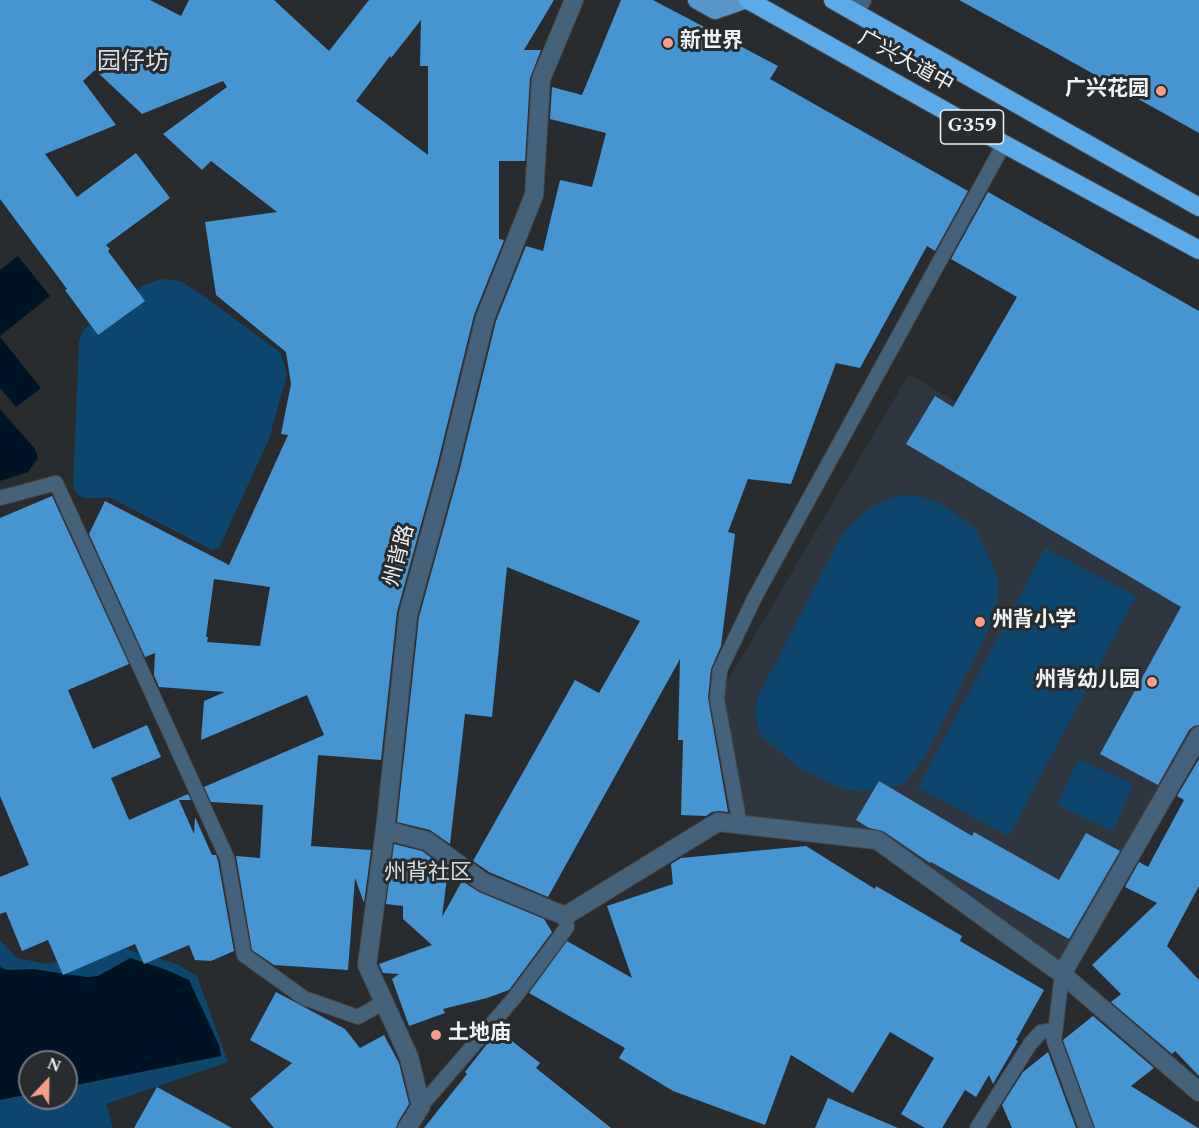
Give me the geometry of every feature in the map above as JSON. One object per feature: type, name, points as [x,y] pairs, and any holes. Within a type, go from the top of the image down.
[{"type":"highway","name":"广兴大道中","points":[[746,0],[1199,250]]},
{"type":"highway","name":"广兴大道中","points":[[833,0],[858,6],[1199,207]]},
{"type":"main road","points":[[697,0],[716,10],[746,0]]},
{"type":"street","name":"州背路","points":[[421,1106],[410,1057],[367,965],[385,830],[408,615],[448,469],[485,318],[534,195],[542,79],[574,0]]},
{"type":"street","points":[[1062,974],[1199,736]]},
{"type":"street","points":[[385,830],[427,841],[483,882],[566,916],[718,822],[878,840],[1062,974],[1199,1092]]},
{"type":"street","points":[[406,1128],[421,1106]]},
{"type":"lane","points":[[740,825],[717,699],[720,670],[755,597],[1004,144]]},
{"type":"lane","points":[[0,498],[56,483],[227,858],[244,955],[304,998],[358,1017],[384,1002]]},
{"type":"lane","points":[[421,1106],[515,997],[567,927],[566,916]]},
{"type":"lane","points":[[1062,974],[1054,1041],[1086,1128]]},
{"type":"lane","points":[[978,1128],[1030,1044],[1041,1032],[1055,1030]]},
{"type":"shaded area","points":[[18,256],[50,296],[0,336],[0,270]]},
{"type":"shaded area","points":[[160,279],[180,281],[280,352],[287,374],[269,439],[219,548],[212,550],[111,498],[79,496],[73,487],[79,342],[83,330],[144,285]]},
{"type":"shaded area","points":[[0,337],[41,388],[16,407],[0,388]]},
{"type":"shaded area","name":"州背小学","points":[[909,374],[1199,546],[1199,736],[1062,974],[877,840],[740,825],[717,699]]},
{"type":"shaded area","points":[[0,409],[35,449],[38,458],[28,472],[0,481]]},
{"type":"shaded area","points":[[900,495],[919,496],[943,504],[976,529],[998,578],[997,612],[925,757],[904,784],[860,792],[837,787],[800,768],[760,735],[756,718],[757,698],[844,531],[872,506]]},
{"type":"shaded area","points":[[1045,548],[1136,596],[1009,836],[918,788]]},
{"type":"shaded area","points":[[1078,759],[1133,784],[1113,831],[1057,805]]},
{"type":"shaded area","points":[[0,940],[17,958],[46,964],[125,949],[177,964],[197,976],[228,1062],[106,1104],[113,1128],[0,1128]]},
{"type":"shaded area","points":[[130,958],[189,980],[219,1045],[221,1056],[78,1085],[78,1050],[18,1050],[18,1096],[0,1100],[0,967],[7,970],[32,969],[87,977],[98,976]]},
{"type":"building","points":[[0,0],[150,0],[181,16],[189,0],[274,0],[329,51],[369,0],[554,0],[524,50],[541,50],[530,78],[525,161],[499,161],[499,239],[504,240],[474,315],[437,466],[397,612],[381,760],[318,755],[311,846],[371,850],[364,903],[355,878],[348,970],[274,965],[252,950],[236,856],[260,858],[263,805],[211,802],[204,787],[324,735],[307,695],[201,740],[204,701],[225,692],[159,687],[154,675],[155,653],[145,657],[89,534],[105,501],[229,565],[288,435],[281,434],[291,384],[286,352],[216,295],[205,222],[277,212],[211,161],[202,170],[163,134],[227,87],[223,81],[142,114],[95,70],[83,81],[116,125],[45,154],[77,197],[136,153],[170,198],[106,245],[145,301],[98,335],[0,199]],"holes":[[[421,20],[420,66],[428,66],[428,155],[356,101]],[[214,579],[270,587],[260,646],[207,642]]]},
{"type":"building","points":[[621,0],[653,0],[778,66],[770,79],[968,191],[935,251],[927,246],[860,368],[836,363],[791,484],[748,479],[728,532],[735,534],[721,646],[711,669],[708,698],[728,812],[712,812],[706,816],[681,815],[683,740],[678,740],[680,659],[548,897],[489,872],[473,861],[575,680],[599,693],[640,621],[507,567],[492,717],[465,714],[450,844],[430,830],[397,822],[419,617],[459,472],[496,321],[526,246],[543,251],[560,180],[592,187],[606,133],[550,119],[552,87],[582,95]]},
{"type":"building","name":"广兴花园","points":[[959,0],[1199,0],[1199,133],[1047,48]]},
{"type":"building","points":[[988,192],[1199,311],[1199,725],[1189,730],[1158,785],[1100,754],[1181,607],[906,444],[935,396],[953,407],[1017,297],[951,259]]},
{"type":"building","points":[[52,496],[129,664],[68,690],[93,749],[147,725],[161,757],[111,778],[129,820],[188,794],[191,800],[179,800],[194,834],[195,817],[212,855],[216,855],[234,951],[211,961],[195,960],[189,945],[144,964],[135,944],[63,975],[48,940],[22,951],[6,912],[0,914],[0,877],[29,865],[0,796],[0,518]]},
{"type":"building","points":[[1199,759],[1199,886],[1167,946],[1199,980],[1199,1076],[1175,1051],[1172,1054],[1111,1002],[1121,994],[1092,965],[1157,903],[1125,887],[1139,862],[1148,867],[1184,800],[1177,796]]},
{"type":"building","points":[[879,781],[972,836],[974,832],[1059,880],[1086,833],[1120,851],[1069,939],[930,863],[883,831],[869,828],[856,820]]},
{"type":"building","points":[[394,844],[422,851],[448,870],[442,917],[462,881],[479,892],[544,919],[552,932],[509,990],[443,1009],[445,1013],[409,1026],[392,979],[399,974],[383,973],[379,964],[432,945],[403,919],[403,906],[386,904]]},
{"type":"building","points":[[806,846],[875,889],[876,886],[962,936],[960,941],[1044,990],[993,1084],[989,1075],[976,1097],[965,1090],[942,1128],[925,1128],[901,1114],[934,1058],[890,1032],[853,1093],[791,1055],[765,1125],[673,1091],[619,1058],[625,1048],[529,993],[567,941],[632,978],[607,906],[673,884],[671,864],[681,858]]},
{"type":"building","points":[[276,992],[345,1029],[360,1048],[384,1035],[399,1063],[409,1104],[396,1128],[274,1128],[250,1099],[292,1063],[250,1040]]},
{"type":"building","points":[[1093,1016],[1154,1068],[1131,1086],[1198,1128],[1095,1128],[1063,1040]]},
{"type":"building","points":[[498,1030],[540,1063],[536,1068],[611,1128],[424,1128]]},
{"type":"building","points":[[1048,1052],[1076,1128],[1012,1128],[1002,1105],[1023,1072]]},
{"type":"building","points":[[157,1087],[232,1128],[134,1128]]},
{"type":"building","points":[[828,1098],[898,1128],[815,1128]]},
{"type":"place","name":"新世界","points":[[668,43]]},
{"type":"place","name":"广兴花园","points":[[1161,91]]},
{"type":"place","name":"州背小学","points":[[980,622]]},
{"type":"place","name":"州背幼儿园","points":[[1152,682]]},
{"type":"place","name":"土地庙","points":[[436,1035]]},
{"type":"district","name":"园仔坊","points":[[133,64]]},
{"type":"district","name":"州背社区","points":[[428,875]]}]
